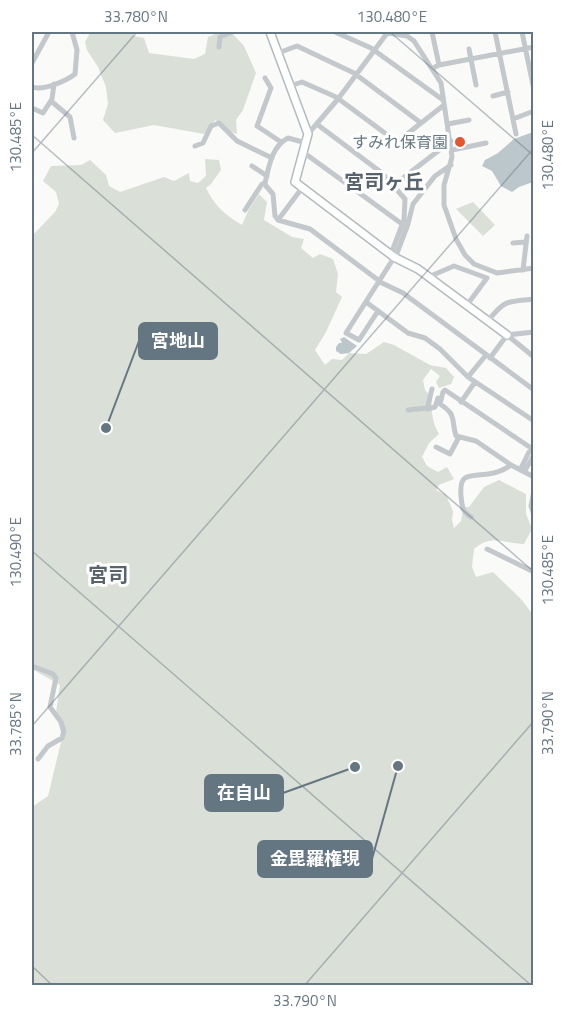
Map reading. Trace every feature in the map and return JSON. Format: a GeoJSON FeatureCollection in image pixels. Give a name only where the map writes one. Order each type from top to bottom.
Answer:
{"type":"FeatureCollection","features":[{"type":"Feature","properties":{"kind":"street"},"geometry":{"type":"LineString","coordinates":[[32,63],[49,32]]}},
{"type":"Feature","properties":{"kind":"street"},"geometry":{"type":"LineString","coordinates":[[32,87],[54,84],[75,74],[77,50],[72,32]]}},
{"type":"Feature","properties":{"kind":"street"},"geometry":{"type":"LineString","coordinates":[[219,47],[220,37],[232,32]]}},
{"type":"Feature","properties":{"kind":"street"},"geometry":{"type":"LineString","coordinates":[[270,32],[308,134],[294,179],[302,188],[392,255],[431,278],[534,357]]}},
{"type":"Feature","properties":{"kind":"street"},"geometry":{"type":"LineString","coordinates":[[335,32],[374,50],[443,102]]}},
{"type":"Feature","properties":{"kind":"street"},"geometry":{"type":"LineString","coordinates":[[308,134],[338,99],[385,32],[407,36],[436,67]]}},
{"type":"Feature","properties":{"kind":"street"},"geometry":{"type":"LineString","coordinates":[[432,32],[436,67],[441,83],[452,150],[451,165],[444,185],[444,205],[450,226],[465,255],[474,264],[491,271],[534,268]]}},
{"type":"Feature","properties":{"kind":"street"},"geometry":{"type":"LineString","coordinates":[[495,32],[516,134]]}},
{"type":"Feature","properties":{"kind":"street"},"geometry":{"type":"LineString","coordinates":[[522,32],[534,90]]}},
{"type":"Feature","properties":{"kind":"street"},"geometry":{"type":"LineString","coordinates":[[278,53],[297,46],[356,75],[422,123]]}},
{"type":"Feature","properties":{"kind":"street"},"geometry":{"type":"LineString","coordinates":[[436,67],[534,47]]}},
{"type":"Feature","properties":{"kind":"street"},"geometry":{"type":"LineString","coordinates":[[469,49],[476,85]]}},
{"type":"Feature","properties":{"kind":"street"},"geometry":{"type":"LineString","coordinates":[[265,78],[271,88],[257,126],[281,142]]}},
{"type":"Feature","properties":{"kind":"street"},"geometry":{"type":"LineString","coordinates":[[290,86],[302,82],[338,99],[397,142],[422,123],[443,102]]}},
{"type":"Feature","properties":{"kind":"street"},"geometry":{"type":"LineString","coordinates":[[32,108],[43,113],[51,101],[54,84]]}},
{"type":"Feature","properties":{"kind":"street"},"geometry":{"type":"LineString","coordinates":[[493,96],[508,92]]}},
{"type":"Feature","properties":{"kind":"street"},"geometry":{"type":"LineString","coordinates":[[51,101],[70,117],[74,138]]}},
{"type":"Feature","properties":{"kind":"street"},"geometry":{"type":"LineString","coordinates":[[513,119],[534,111]]}},
{"type":"Feature","properties":{"kind":"street"},"geometry":{"type":"LineString","coordinates":[[448,124],[469,120]]}},
{"type":"Feature","properties":{"kind":"street"},"geometry":{"type":"LineString","coordinates":[[195,146],[202,143],[213,123],[219,123],[237,141],[272,158]]}},
{"type":"Feature","properties":{"kind":"street"},"geometry":{"type":"LineString","coordinates":[[318,125],[382,172],[406,203],[392,255]]}},
{"type":"Feature","properties":{"kind":"street"},"geometry":{"type":"LineString","coordinates":[[246,210],[257,191],[265,183],[278,145],[288,138],[306,144]]}},
{"type":"Feature","properties":{"kind":"street"},"geometry":{"type":"LineString","coordinates":[[394,185],[450,141]]}},
{"type":"Feature","properties":{"kind":"street"},"geometry":{"type":"LineString","coordinates":[[452,150],[486,143]]}},
{"type":"Feature","properties":{"kind":"street"},"geometry":{"type":"LineString","coordinates":[[303,152],[402,224]]}},
{"type":"Feature","properties":{"kind":"street"},"geometry":{"type":"LineString","coordinates":[[378,311],[359,340],[346,333],[379,281],[408,224],[412,204],[435,176],[451,165]]}},
{"type":"Feature","properties":{"kind":"street"},"geometry":{"type":"LineString","coordinates":[[252,166],[267,176]]}},
{"type":"Feature","properties":{"kind":"street"},"geometry":{"type":"LineString","coordinates":[[265,183],[273,194],[275,216],[278,220],[310,229],[379,281],[403,293],[534,390]]}},
{"type":"Feature","properties":{"kind":"street"},"geometry":{"type":"LineString","coordinates":[[278,220],[302,188]]}},
{"type":"Feature","properties":{"kind":"street"},"geometry":{"type":"LineString","coordinates":[[513,243],[526,239],[523,270]]}},
{"type":"Feature","properties":{"kind":"street"},"geometry":{"type":"LineString","coordinates":[[431,278],[454,266],[487,278],[467,305]]}},
{"type":"Feature","properties":{"kind":"street"},"geometry":{"type":"LineString","coordinates":[[488,321],[506,302],[534,299]]}},
{"type":"Feature","properties":{"kind":"street"},"geometry":{"type":"LineString","coordinates":[[366,302],[408,333],[425,338],[440,349],[468,377],[534,421]]}},
{"type":"Feature","properties":{"kind":"street"},"geometry":{"type":"LineString","coordinates":[[468,377],[507,335],[534,332]]}},
{"type":"Feature","properties":{"kind":"street"},"geometry":{"type":"LineString","coordinates":[[461,402],[475,382]]}},
{"type":"Feature","properties":{"kind":"street"},"geometry":{"type":"LineString","coordinates":[[427,408],[432,388]]}},
{"type":"Feature","properties":{"kind":"street"},"geometry":{"type":"LineString","coordinates":[[408,410],[427,408],[428,410],[435,407],[441,390],[443,392],[445,390],[534,451]]}},
{"type":"Feature","properties":{"kind":"street"},"geometry":{"type":"LineString","coordinates":[[443,392],[440,404],[454,416],[455,433],[459,437],[476,441],[511,465],[534,477]]}},
{"type":"Feature","properties":{"kind":"street"},"geometry":{"type":"LineString","coordinates":[[436,447],[450,454],[459,437]]}},
{"type":"Feature","properties":{"kind":"street"},"geometry":{"type":"LineString","coordinates":[[522,471],[529,452],[534,451]]}},
{"type":"Feature","properties":{"kind":"street"},"geometry":{"type":"LineString","coordinates":[[471,517],[463,509],[460,486],[464,479],[471,475],[495,473],[511,465]]}},
{"type":"Feature","properties":{"kind":"street"},"geometry":{"type":"LineString","coordinates":[[534,491],[531,506],[534,515]]}},
{"type":"Feature","properties":{"kind":"street"},"geometry":{"type":"LineString","coordinates":[[487,549],[534,572]]}},
{"type":"Feature","properties":{"kind":"street"},"geometry":{"type":"LineString","coordinates":[[32,666],[53,674],[56,678],[50,707],[61,722],[64,731],[62,738],[48,746],[38,759]]}},
{"type":"Feature","properties":{"kind":"shaded area"},"geometry":{"type":"Polygon","coordinates":[[[132,32],[134,36],[144,38],[149,53],[194,59],[205,54],[208,37],[220,32],[231,32],[244,46],[256,73],[243,110],[236,120],[237,134],[215,120],[204,134],[154,125],[115,133],[103,120],[108,104],[106,87],[85,42],[90,33],[132,32]]]}},
{"type":"Feature","properties":{"kind":"shaded area"},"geometry":{"type":"Polygon","coordinates":[[[533,132],[533,182],[512,192],[501,186],[492,171],[482,166],[485,160],[498,153],[514,139],[533,132]]]}},
{"type":"Feature","properties":{"kind":"shaded area"},"geometry":{"type":"Polygon","coordinates":[[[205,159],[219,160],[221,170],[206,188],[217,205],[230,217],[242,225],[259,194],[267,202],[264,220],[292,237],[304,239],[301,248],[313,258],[320,254],[333,259],[338,274],[336,292],[342,297],[315,350],[325,365],[332,359],[342,360],[349,353],[366,354],[384,342],[430,365],[446,368],[454,377],[451,384],[439,388],[436,382],[440,376],[431,369],[423,380],[425,390],[432,398],[432,416],[439,434],[429,443],[422,457],[427,466],[438,472],[447,467],[454,479],[439,485],[436,490],[446,495],[453,511],[454,528],[461,521],[464,507],[469,507],[484,487],[499,480],[526,494],[526,514],[532,529],[524,544],[497,540],[480,544],[474,549],[472,567],[476,577],[493,572],[521,599],[533,615],[533,985],[32,985],[32,807],[48,796],[62,738],[56,712],[60,685],[32,669],[32,236],[55,212],[59,204],[56,192],[43,181],[51,166],[81,165],[90,160],[106,175],[109,186],[120,192],[164,177],[174,181],[189,173],[190,181],[198,183],[206,176],[205,159]]]}},
{"type":"Feature","properties":{"kind":"shaded area"},"geometry":{"type":"Polygon","coordinates":[[[473,202],[495,225],[483,236],[456,209],[473,202]]]}},
{"type":"Feature","properties":{"kind":"shaded area"},"geometry":{"type":"Polygon","coordinates":[[[344,337],[357,346],[349,353],[341,354],[336,351],[336,347],[342,343],[340,339],[344,337]]]}},
{"type":"Feature","properties":{"kind":"place","name":"すみれ保育園"},"geometry":{"type":"Point","coordinates":[460,142]}},
{"type":"Feature","properties":{"kind":"place","name":"宮地山"},"geometry":{"type":"Point","coordinates":[106,428]}},
{"type":"Feature","properties":{"kind":"place","name":"金毘羅権現"},"geometry":{"type":"Point","coordinates":[398,766]}},
{"type":"Feature","properties":{"kind":"place","name":"在自山"},"geometry":{"type":"Point","coordinates":[355,767]}},
{"type":"Feature","properties":{"kind":"district","name":"宮司ヶ丘"},"geometry":{"type":"Point","coordinates":[384,182]}},
{"type":"Feature","properties":{"kind":"district","name":"宮司"},"geometry":{"type":"Point","coordinates":[108,575]}}]}
